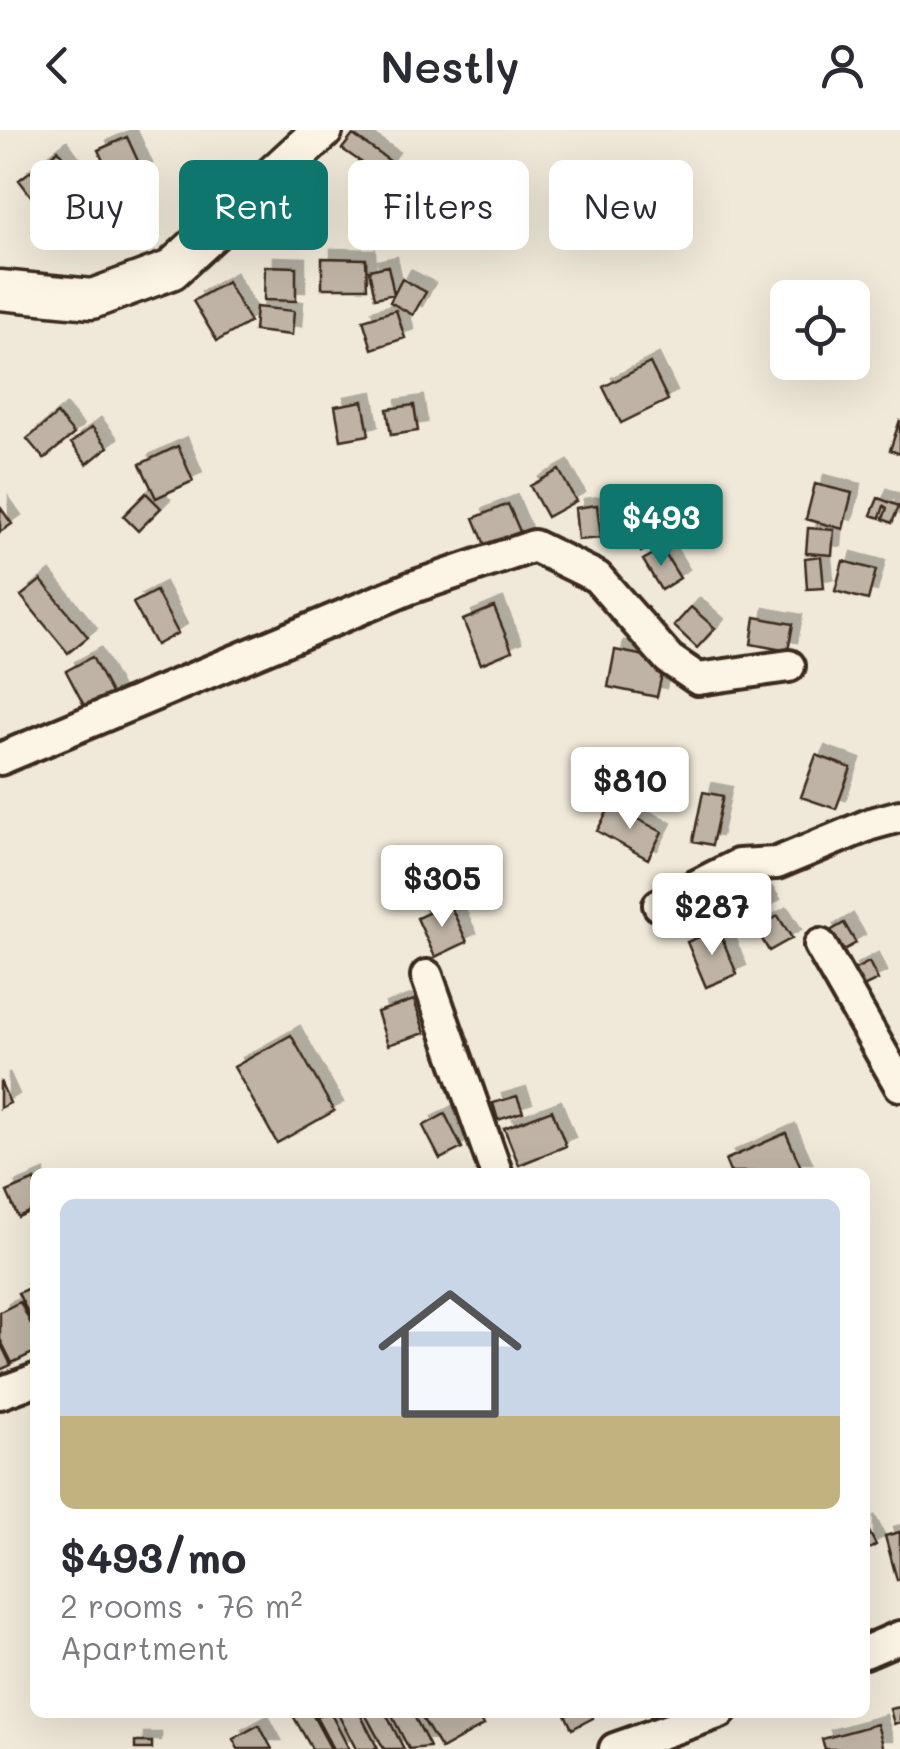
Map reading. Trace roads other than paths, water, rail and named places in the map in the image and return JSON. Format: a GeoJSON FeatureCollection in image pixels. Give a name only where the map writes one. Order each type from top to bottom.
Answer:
{"type":"FeatureCollection","features":[{"type":"Feature","properties":{"kind":"street"},"geometry":{"type":"LineString","coordinates":[[0,290],[92,299],[171,270],[323,130]]}},
{"type":"Feature","properties":{"kind":"street"},"geometry":{"type":"LineString","coordinates":[[0,759],[410,588],[534,546],[597,577],[669,659],[698,678],[789,666]]}},
{"type":"Feature","properties":{"kind":"street"},"geometry":{"type":"LineString","coordinates":[[658,905],[738,865],[777,863],[900,816]]}},
{"type":"Feature","properties":{"kind":"street"},"geometry":{"type":"LineString","coordinates":[[820,945],[900,1084]]}},
{"type":"Feature","properties":{"kind":"street"},"geometry":{"type":"LineString","coordinates":[[427,976],[495,1168]]}},
{"type":"Feature","properties":{"kind":"street"},"geometry":{"type":"LineString","coordinates":[[0,1392],[30,1382]]}},
{"type":"Feature","properties":{"kind":"street"},"geometry":{"type":"LineString","coordinates":[[870,1650],[900,1637]]}},
{"type":"Feature","properties":{"kind":"street"},"geometry":{"type":"LineString","coordinates":[[615,1749],[703,1718]]}}]}
